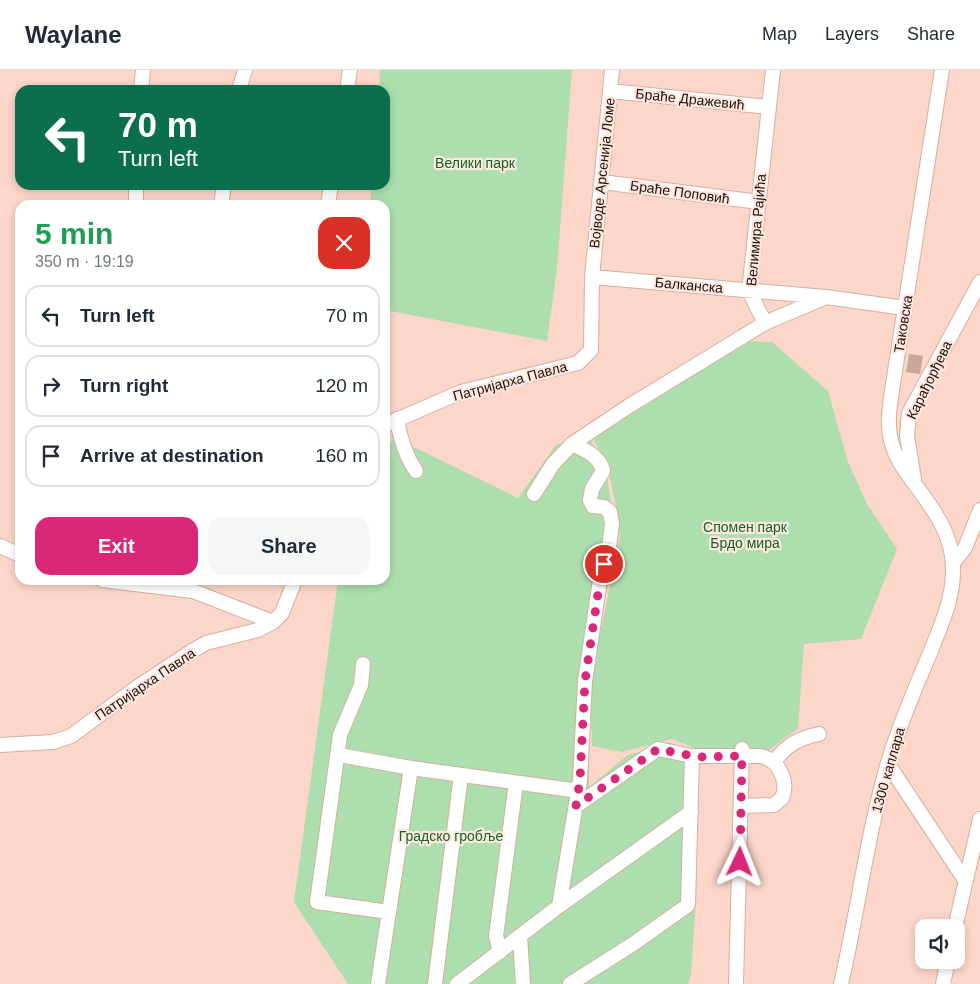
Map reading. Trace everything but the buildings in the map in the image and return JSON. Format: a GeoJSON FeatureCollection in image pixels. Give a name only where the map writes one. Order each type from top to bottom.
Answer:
{"type":"FeatureCollection","features":[{"type":"Feature","properties":{"kind":"street"},"geometry":{"type":"LineString","coordinates":[[141,85],[142,70]]}},
{"type":"Feature","properties":{"kind":"street"},"geometry":{"type":"LineString","coordinates":[[240,85],[245,70]]}},
{"type":"Feature","properties":{"kind":"street"},"geometry":{"type":"LineString","coordinates":[[348,85],[350,70]]}},
{"type":"Feature","properties":{"kind":"street","name":"Војводе Арсенија Ломе"},"geometry":{"type":"LineString","coordinates":[[592,277],[612,70]]}},
{"type":"Feature","properties":{"kind":"street","name":"Велимира Рајића"},"geometry":{"type":"LineString","coordinates":[[765,323],[749,291],[772,70]]}},
{"type":"Feature","properties":{"kind":"street","name":"Таковска"},"geometry":{"type":"LineString","coordinates":[[942,70],[890,409],[889,431],[896,456],[936,512],[947,532],[954,563]]}},
{"type":"Feature","properties":{"kind":"street","name":"Браће Дражевић"},"geometry":{"type":"LineString","coordinates":[[610,91],[769,107]]}},
{"type":"Feature","properties":{"kind":"street","name":"Браће Поповић"},"geometry":{"type":"LineString","coordinates":[[602,182],[759,202]]}},
{"type":"Feature","properties":{"kind":"street","name":"Балканска"},"geometry":{"type":"LineString","coordinates":[[592,277],[826,297],[905,308]]}},
{"type":"Feature","properties":{"kind":"street","name":"Патријарха Павла"},"geometry":{"type":"LineString","coordinates":[[391,422],[461,392],[578,363],[591,350],[592,277]]}},
{"type":"Feature","properties":{"kind":"street","name":"Карађорђева"},"geometry":{"type":"LineString","coordinates":[[916,484],[908,445],[908,419],[919,394],[980,282]]}},
{"type":"Feature","properties":{"kind":"street"},"geometry":{"type":"LineString","coordinates":[[534,494],[553,464],[577,440],[765,323],[826,297]]}},
{"type":"Feature","properties":{"kind":"street"},"geometry":{"type":"LineString","coordinates":[[391,422],[400,436],[407,458],[416,472]]}},
{"type":"Feature","properties":{"kind":"street"},"geometry":{"type":"LineString","coordinates":[[559,906],[578,791],[585,681],[600,580],[612,524],[610,512],[604,508],[593,506],[590,500],[592,489],[603,471],[600,462],[577,440]]}},
{"type":"Feature","properties":{"kind":"street"},"geometry":{"type":"LineString","coordinates":[[954,563],[965,548],[980,510]]}},
{"type":"Feature","properties":{"kind":"street"},"geometry":{"type":"LineString","coordinates":[[0,546],[15,553]]}},
{"type":"Feature","properties":{"kind":"street","name":"1300 каплара"},"geometry":{"type":"LineString","coordinates":[[841,984],[873,826],[888,764],[946,612],[952,585],[954,563]]}},
{"type":"Feature","properties":{"kind":"street"},"geometry":{"type":"LineString","coordinates":[[179,585],[194,586],[273,622],[282,613],[293,585]]}},
{"type":"Feature","properties":{"kind":"street","name":"Патријарха Павла"},"geometry":{"type":"LineString","coordinates":[[0,745],[53,742],[71,736],[192,650],[206,643],[258,630],[273,622]]}},
{"type":"Feature","properties":{"kind":"street"},"geometry":{"type":"LineString","coordinates":[[363,664],[361,685],[340,735],[317,902],[389,912]]}},
{"type":"Feature","properties":{"kind":"street"},"geometry":{"type":"LineString","coordinates":[[774,762],[792,742],[819,734]]}},
{"type":"Feature","properties":{"kind":"street"},"geometry":{"type":"LineString","coordinates":[[576,806],[658,749],[692,756],[742,752],[770,758],[784,782],[782,798],[774,804],[742,806]]}},
{"type":"Feature","properties":{"kind":"street"},"geometry":{"type":"LineString","coordinates":[[736,984],[742,752]]}},
{"type":"Feature","properties":{"kind":"street"},"geometry":{"type":"LineString","coordinates":[[338,755],[411,768],[578,791]]}},
{"type":"Feature","properties":{"kind":"street"},"geometry":{"type":"LineString","coordinates":[[570,984],[633,944],[688,905],[692,756]]}},
{"type":"Feature","properties":{"kind":"street"},"geometry":{"type":"LineString","coordinates":[[888,764],[965,880]]}},
{"type":"Feature","properties":{"kind":"street"},"geometry":{"type":"LineString","coordinates":[[378,984],[411,768]]}},
{"type":"Feature","properties":{"kind":"street"},"geometry":{"type":"LineString","coordinates":[[435,984],[461,775]]}},
{"type":"Feature","properties":{"kind":"street"},"geometry":{"type":"LineString","coordinates":[[500,952],[496,936],[516,783]]}},
{"type":"Feature","properties":{"kind":"street"},"geometry":{"type":"LineString","coordinates":[[457,984],[559,906],[691,812]]}},
{"type":"Feature","properties":{"kind":"street"},"geometry":{"type":"LineString","coordinates":[[957,919],[980,819]]}},
{"type":"Feature","properties":{"kind":"street"},"geometry":{"type":"LineString","coordinates":[[520,936],[523,984]]}},
{"type":"Feature","properties":{"kind":"street"},"geometry":{"type":"LineString","coordinates":[[943,984],[946,969]]}},
{"type":"Feature","properties":{"kind":"green space","name":"Велики парк"},"geometry":{"type":"Polygon","coordinates":[[[380,70],[572,70],[557,268],[547,341],[390,311],[390,200],[370,200],[372,190],[390,190],[390,85],[379,85],[380,70]]]}},
{"type":"Feature","properties":{"kind":"green space","name":"Спомен парк Брдо мира"},"geometry":{"type":"Polygon","coordinates":[[[745,341],[772,342],[828,391],[848,462],[867,504],[897,549],[861,639],[804,644],[798,728],[769,750],[695,748],[672,739],[622,752],[592,746],[590,684],[620,537],[607,463],[593,439],[745,341]]]}},
{"type":"Feature","properties":{"kind":"green space","name":"Градско гробље"},"geometry":{"type":"Polygon","coordinates":[[[583,436],[591,441],[605,466],[617,537],[588,683],[589,787],[628,755],[670,743],[698,757],[695,915],[691,975],[688,984],[348,984],[294,902],[337,585],[390,585],[390,443],[395,438],[518,498],[556,445],[583,436]]]}},
{"type":"Feature","properties":{"kind":"route"},"geometry":{"type":"LineString","coordinates":[[604,564],[585,681],[580,780],[576,806],[658,749],[698,757],[742,756],[740,862]]}}]}
